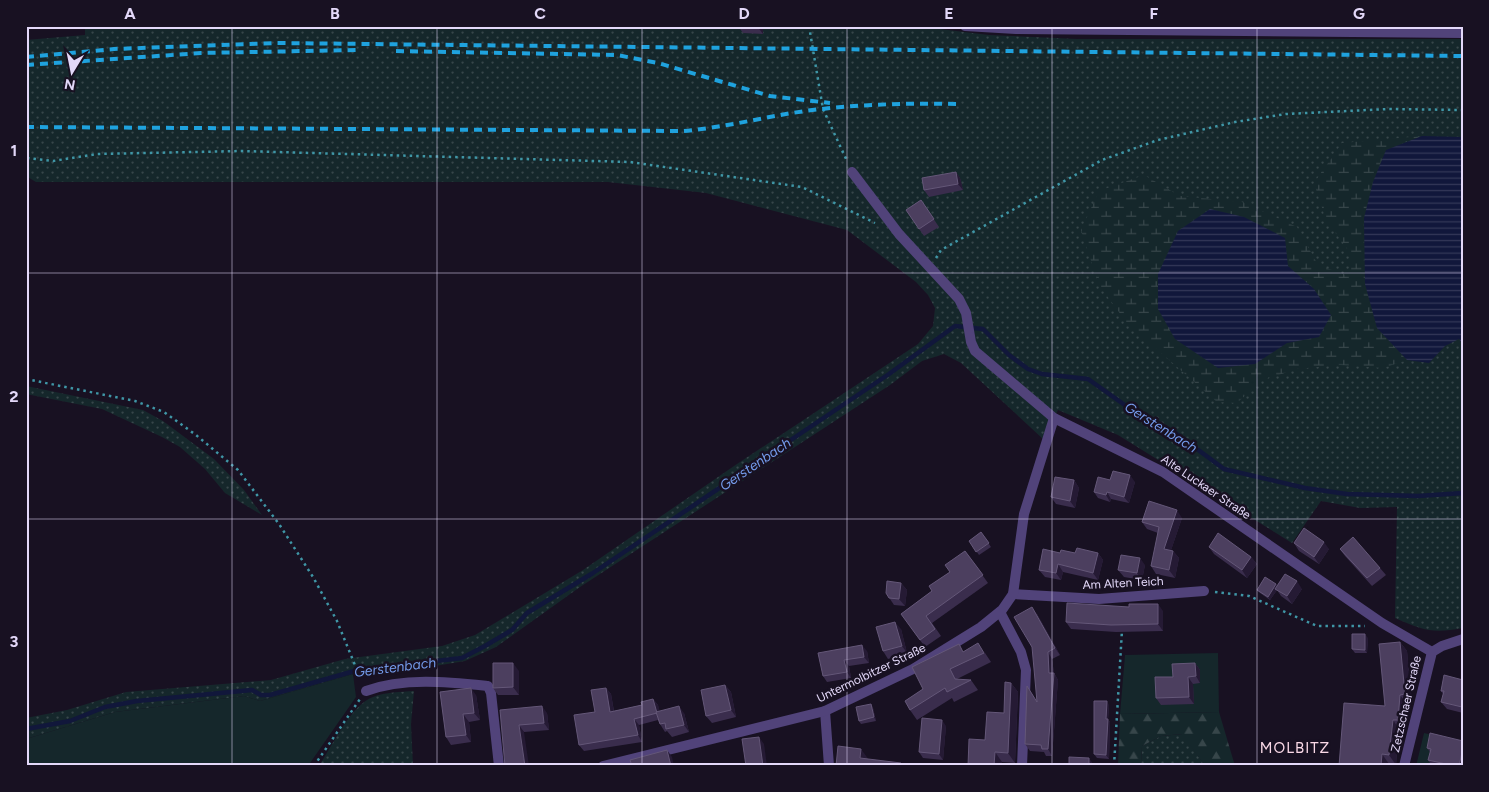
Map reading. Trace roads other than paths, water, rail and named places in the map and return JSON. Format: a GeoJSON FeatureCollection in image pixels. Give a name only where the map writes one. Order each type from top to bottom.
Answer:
{"type":"FeatureCollection","features":[{"type":"Feature","properties":{"kind":"street"},"geometry":{"type":"LineString","coordinates":[[965,26],[1016,29],[1463,33]]}},
{"type":"Feature","properties":{"kind":"street","name":"Alte Luckaer Straße"},"geometry":{"type":"LineString","coordinates":[[852,172],[899,234],[959,299],[966,313],[971,342],[975,351],[1054,418],[1162,472],[1382,623],[1432,652]]}},
{"type":"Feature","properties":{"kind":"street","name":"Untermolbitzer Straße"},"geometry":{"type":"LineString","coordinates":[[603,766],[825,711],[913,669],[981,627],[1000,612],[1013,594],[1024,514],[1054,418]]}},
{"type":"Feature","properties":{"kind":"street","name":"Am Alten Teich"},"geometry":{"type":"LineString","coordinates":[[1013,594],[1099,599],[1204,591]]}},
{"type":"Feature","properties":{"kind":"street"},"geometry":{"type":"LineString","coordinates":[[1000,612],[1021,652],[1026,670],[1022,766]]}},
{"type":"Feature","properties":{"kind":"street","name":"Zetzschaer Straße"},"geometry":{"type":"LineString","coordinates":[[1404,766],[1432,652],[1442,646],[1463,639]]}},
{"type":"Feature","properties":{"kind":"street"},"geometry":{"type":"LineString","coordinates":[[366,691],[387,684],[443,682],[488,686],[491,693],[499,766]]}},
{"type":"Feature","properties":{"kind":"street"},"geometry":{"type":"LineString","coordinates":[[825,711],[830,766]]}},
{"type":"Feature","properties":{"kind":"water"},"geometry":{"type":"Polygon","coordinates":[[[1422,136],[1463,137],[1463,345],[1459,339],[1445,346],[1429,363],[1407,360],[1377,328],[1365,284],[1364,218],[1373,182],[1386,150],[1422,136]]]}},
{"type":"Feature","properties":{"kind":"water"},"geometry":{"type":"Polygon","coordinates":[[[1210,209],[1244,217],[1285,238],[1288,266],[1314,289],[1331,315],[1319,337],[1287,343],[1255,364],[1218,368],[1175,339],[1158,309],[1158,274],[1178,231],[1210,209]]]}},
{"type":"Feature","properties":{"kind":"waterway","name":"Gerstenbach"},"geometry":{"type":"LineString","coordinates":[[26,729],[70,721],[105,707],[137,701],[252,690],[261,695],[270,695],[358,670],[462,658],[512,630],[527,613],[593,573],[889,374],[955,326],[983,329],[1009,355],[1028,369],[1042,374],[1088,379],[1146,420],[1174,432],[1224,469],[1305,488],[1347,494],[1418,496],[1463,493]]}},
{"type":"Feature","properties":{"kind":"railway"},"geometry":{"type":"LineString","coordinates":[[26,57],[114,49],[277,43],[1463,56]]}},
{"type":"Feature","properties":{"kind":"railway"},"geometry":{"type":"LineString","coordinates":[[26,65],[201,53],[358,50]]}},
{"type":"Feature","properties":{"kind":"railway"},"geometry":{"type":"LineString","coordinates":[[396,51],[617,55],[658,63],[770,96],[830,103]]}},
{"type":"Feature","properties":{"kind":"railway"},"geometry":{"type":"LineString","coordinates":[[26,127],[683,131],[834,108],[898,104],[961,104]]}},
{"type":"Feature","properties":{"kind":"district","name":"MOLBITZ"},"geometry":{"type":"Point","coordinates":[1295,748]}}]}
